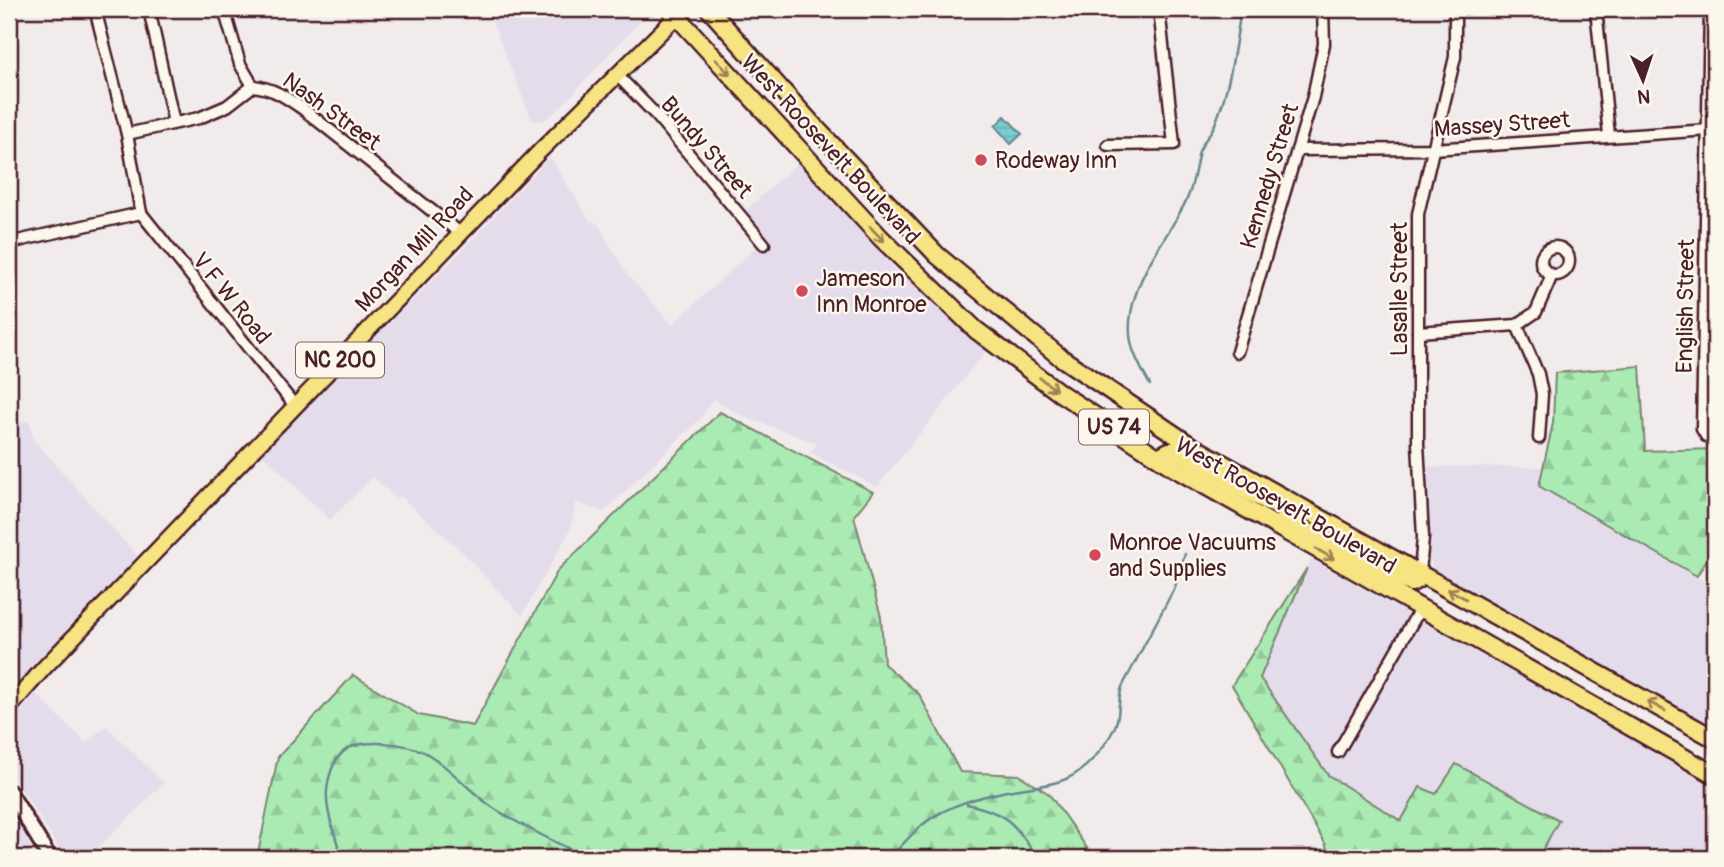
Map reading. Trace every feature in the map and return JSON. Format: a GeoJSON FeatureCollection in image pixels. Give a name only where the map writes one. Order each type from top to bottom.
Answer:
{"type":"FeatureCollection","features":[{"type":"Feature","properties":{"kind":"highway","name":"West Roosevelt Boulevard"},"geometry":{"type":"LineString","coordinates":[[709,9],[815,127],[937,255],[1060,357],[1190,444],[1715,739]]}},
{"type":"Feature","properties":{"kind":"highway","name":"West Roosevelt Boulevard"},"geometry":{"type":"LineString","coordinates":[[677,11],[881,238],[976,330],[1060,393],[1158,457],[1234,502],[1715,775]]}},
{"type":"Feature","properties":{"kind":"highway"},"geometry":{"type":"LineString","coordinates":[[1158,457],[1169,451],[1176,451],[1280,508],[1345,531]]}},
{"type":"Feature","properties":{"kind":"highway"},"geometry":{"type":"LineString","coordinates":[[1234,502],[1275,516],[1319,536],[1405,581],[1411,583],[1417,580],[1420,573]]}},
{"type":"Feature","properties":{"kind":"main road","name":"Morgan Mill Road"},"geometry":{"type":"LineString","coordinates":[[9,708],[460,233],[618,76],[677,11]]}},
{"type":"Feature","properties":{"kind":"street"},"geometry":{"type":"LineString","coordinates":[[9,243],[141,213],[127,134],[96,9]]}},
{"type":"Feature","properties":{"kind":"street"},"geometry":{"type":"LineString","coordinates":[[149,9],[174,123]]}},
{"type":"Feature","properties":{"kind":"street"},"geometry":{"type":"LineString","coordinates":[[224,9],[240,64],[253,86]]}},
{"type":"Feature","properties":{"kind":"street"},"geometry":{"type":"LineString","coordinates":[[1108,145],[1174,144],[1159,9]]}},
{"type":"Feature","properties":{"kind":"street","name":"Kennedy Street"},"geometry":{"type":"LineString","coordinates":[[1237,352],[1313,97],[1324,44],[1323,9]]}},
{"type":"Feature","properties":{"kind":"street","name":"Lasalle Street"},"geometry":{"type":"LineString","coordinates":[[1420,573],[1423,537],[1418,443],[1418,214],[1455,57],[1455,9]]}},
{"type":"Feature","properties":{"kind":"street"},"geometry":{"type":"LineString","coordinates":[[1596,9],[1609,135]]}},
{"type":"Feature","properties":{"kind":"street","name":"English Street"},"geometry":{"type":"LineString","coordinates":[[1710,9],[1702,429],[1710,437]]}},
{"type":"Feature","properties":{"kind":"street","name":"Bundy Street"},"geometry":{"type":"LineString","coordinates":[[618,76],[657,116],[764,244]]}},
{"type":"Feature","properties":{"kind":"street","name":"Nash Street"},"geometry":{"type":"LineString","coordinates":[[127,134],[199,118],[227,106],[253,86],[281,93],[460,233]]}},
{"type":"Feature","properties":{"kind":"street","name":"Massey Street"},"geometry":{"type":"LineString","coordinates":[[1297,150],[1433,149],[1709,130]]}},
{"type":"Feature","properties":{"kind":"street","name":"V F W Road"},"geometry":{"type":"LineString","coordinates":[[141,213],[295,406]]}},
{"type":"Feature","properties":{"kind":"street"},"geometry":{"type":"LineString","coordinates":[[1418,332],[1517,325],[1536,312],[1552,275]]}},
{"type":"Feature","properties":{"kind":"street"},"geometry":{"type":"LineString","coordinates":[[1517,325],[1538,374],[1542,394],[1539,438]]}},
{"type":"Feature","properties":{"kind":"street"},"geometry":{"type":"LineString","coordinates":[[1338,752],[1420,609]]}},
{"type":"Feature","properties":{"kind":"street"},"geometry":{"type":"LineString","coordinates":[[9,791],[50,858]]}},
{"type":"Feature","properties":{"kind":"shaded area"},"geometry":{"type":"Polygon","coordinates":[[[484,9],[651,9],[558,110],[543,121],[532,120],[491,19],[484,9]]]}},
{"type":"Feature","properties":{"kind":"shaded area"},"geometry":{"type":"Polygon","coordinates":[[[550,157],[590,221],[598,224],[627,274],[672,325],[757,246],[736,219],[798,163],[898,272],[935,302],[986,351],[877,487],[811,453],[817,443],[744,417],[713,399],[702,417],[604,512],[576,503],[570,530],[522,616],[461,551],[400,496],[396,499],[373,477],[330,520],[259,451],[446,267],[550,157]]]}},
{"type":"Feature","properties":{"kind":"shaded area"},"geometry":{"type":"Polygon","coordinates":[[[9,389],[19,422],[30,421],[33,439],[140,559],[9,691],[9,389]]]}},
{"type":"Feature","properties":{"kind":"shaded area"},"geometry":{"type":"Polygon","coordinates":[[[1426,467],[1543,467],[1539,487],[1715,587],[1715,729],[1433,568],[1430,559],[1426,467]]]}},
{"type":"Feature","properties":{"kind":"shaded area"},"geometry":{"type":"Polygon","coordinates":[[[1311,559],[1715,786],[1715,858],[1538,858],[1559,820],[1436,795],[1420,787],[1401,821],[1328,775],[1260,678],[1311,559]]]}},
{"type":"Feature","properties":{"kind":"shaded area"},"geometry":{"type":"Polygon","coordinates":[[[34,692],[86,743],[106,726],[164,783],[88,858],[65,858],[9,772],[9,721],[34,692]]]}},
{"type":"Feature","properties":{"kind":"shaded area"},"geometry":{"type":"Polygon","coordinates":[[[9,809],[27,838],[40,858],[9,858],[9,809]]]}},
{"type":"Feature","properties":{"kind":"green space"},"geometry":{"type":"Polygon","coordinates":[[[1640,366],[1645,451],[1715,449],[1715,564],[1707,559],[1697,576],[1539,486],[1553,423],[1555,373],[1640,366]]]}},
{"type":"Feature","properties":{"kind":"green space"},"geometry":{"type":"Polygon","coordinates":[[[720,412],[873,492],[854,516],[881,617],[884,664],[919,694],[960,772],[1019,775],[1049,794],[1094,858],[257,858],[278,757],[353,675],[419,715],[473,726],[558,570],[720,412]]]}},
{"type":"Feature","properties":{"kind":"green space"},"geometry":{"type":"Polygon","coordinates":[[[1307,568],[1260,678],[1328,775],[1401,821],[1420,787],[1436,794],[1456,764],[1559,820],[1538,858],[1328,858],[1326,845],[1232,685],[1307,568]]]}},
{"type":"Feature","properties":{"kind":"water"},"geometry":{"type":"Polygon","coordinates":[[[1005,116],[1022,134],[1011,144],[995,126],[1005,116]]]}},
{"type":"Feature","properties":{"kind":"waterway"},"geometry":{"type":"LineString","coordinates":[[1150,385],[1132,347],[1130,316],[1143,276],[1187,199],[1199,152],[1220,110],[1241,9]]}},
{"type":"Feature","properties":{"kind":"waterway"},"geometry":{"type":"LineString","coordinates":[[890,858],[934,816],[991,795],[1058,782],[1074,775],[1094,758],[1114,729],[1122,687],[1175,587],[1185,554]]}},
{"type":"Feature","properties":{"kind":"waterway"},"geometry":{"type":"LineString","coordinates":[[341,858],[329,816],[327,790],[330,775],[336,760],[343,752],[350,747],[372,743],[396,744],[426,753],[492,807],[587,858]]}},
{"type":"Feature","properties":{"kind":"waterway"},"geometry":{"type":"LineString","coordinates":[[967,804],[992,811],[1009,822],[1023,836],[1037,858]]}},
{"type":"Feature","properties":{"kind":"place","name":"Rodeway Inn"},"geometry":{"type":"Point","coordinates":[981,160]}},
{"type":"Feature","properties":{"kind":"place","name":"Jameson Inn Monroe"},"geometry":{"type":"Point","coordinates":[802,291]}},
{"type":"Feature","properties":{"kind":"place","name":"Monroe Vacuums and Supplies"},"geometry":{"type":"Point","coordinates":[1095,555]}}]}
